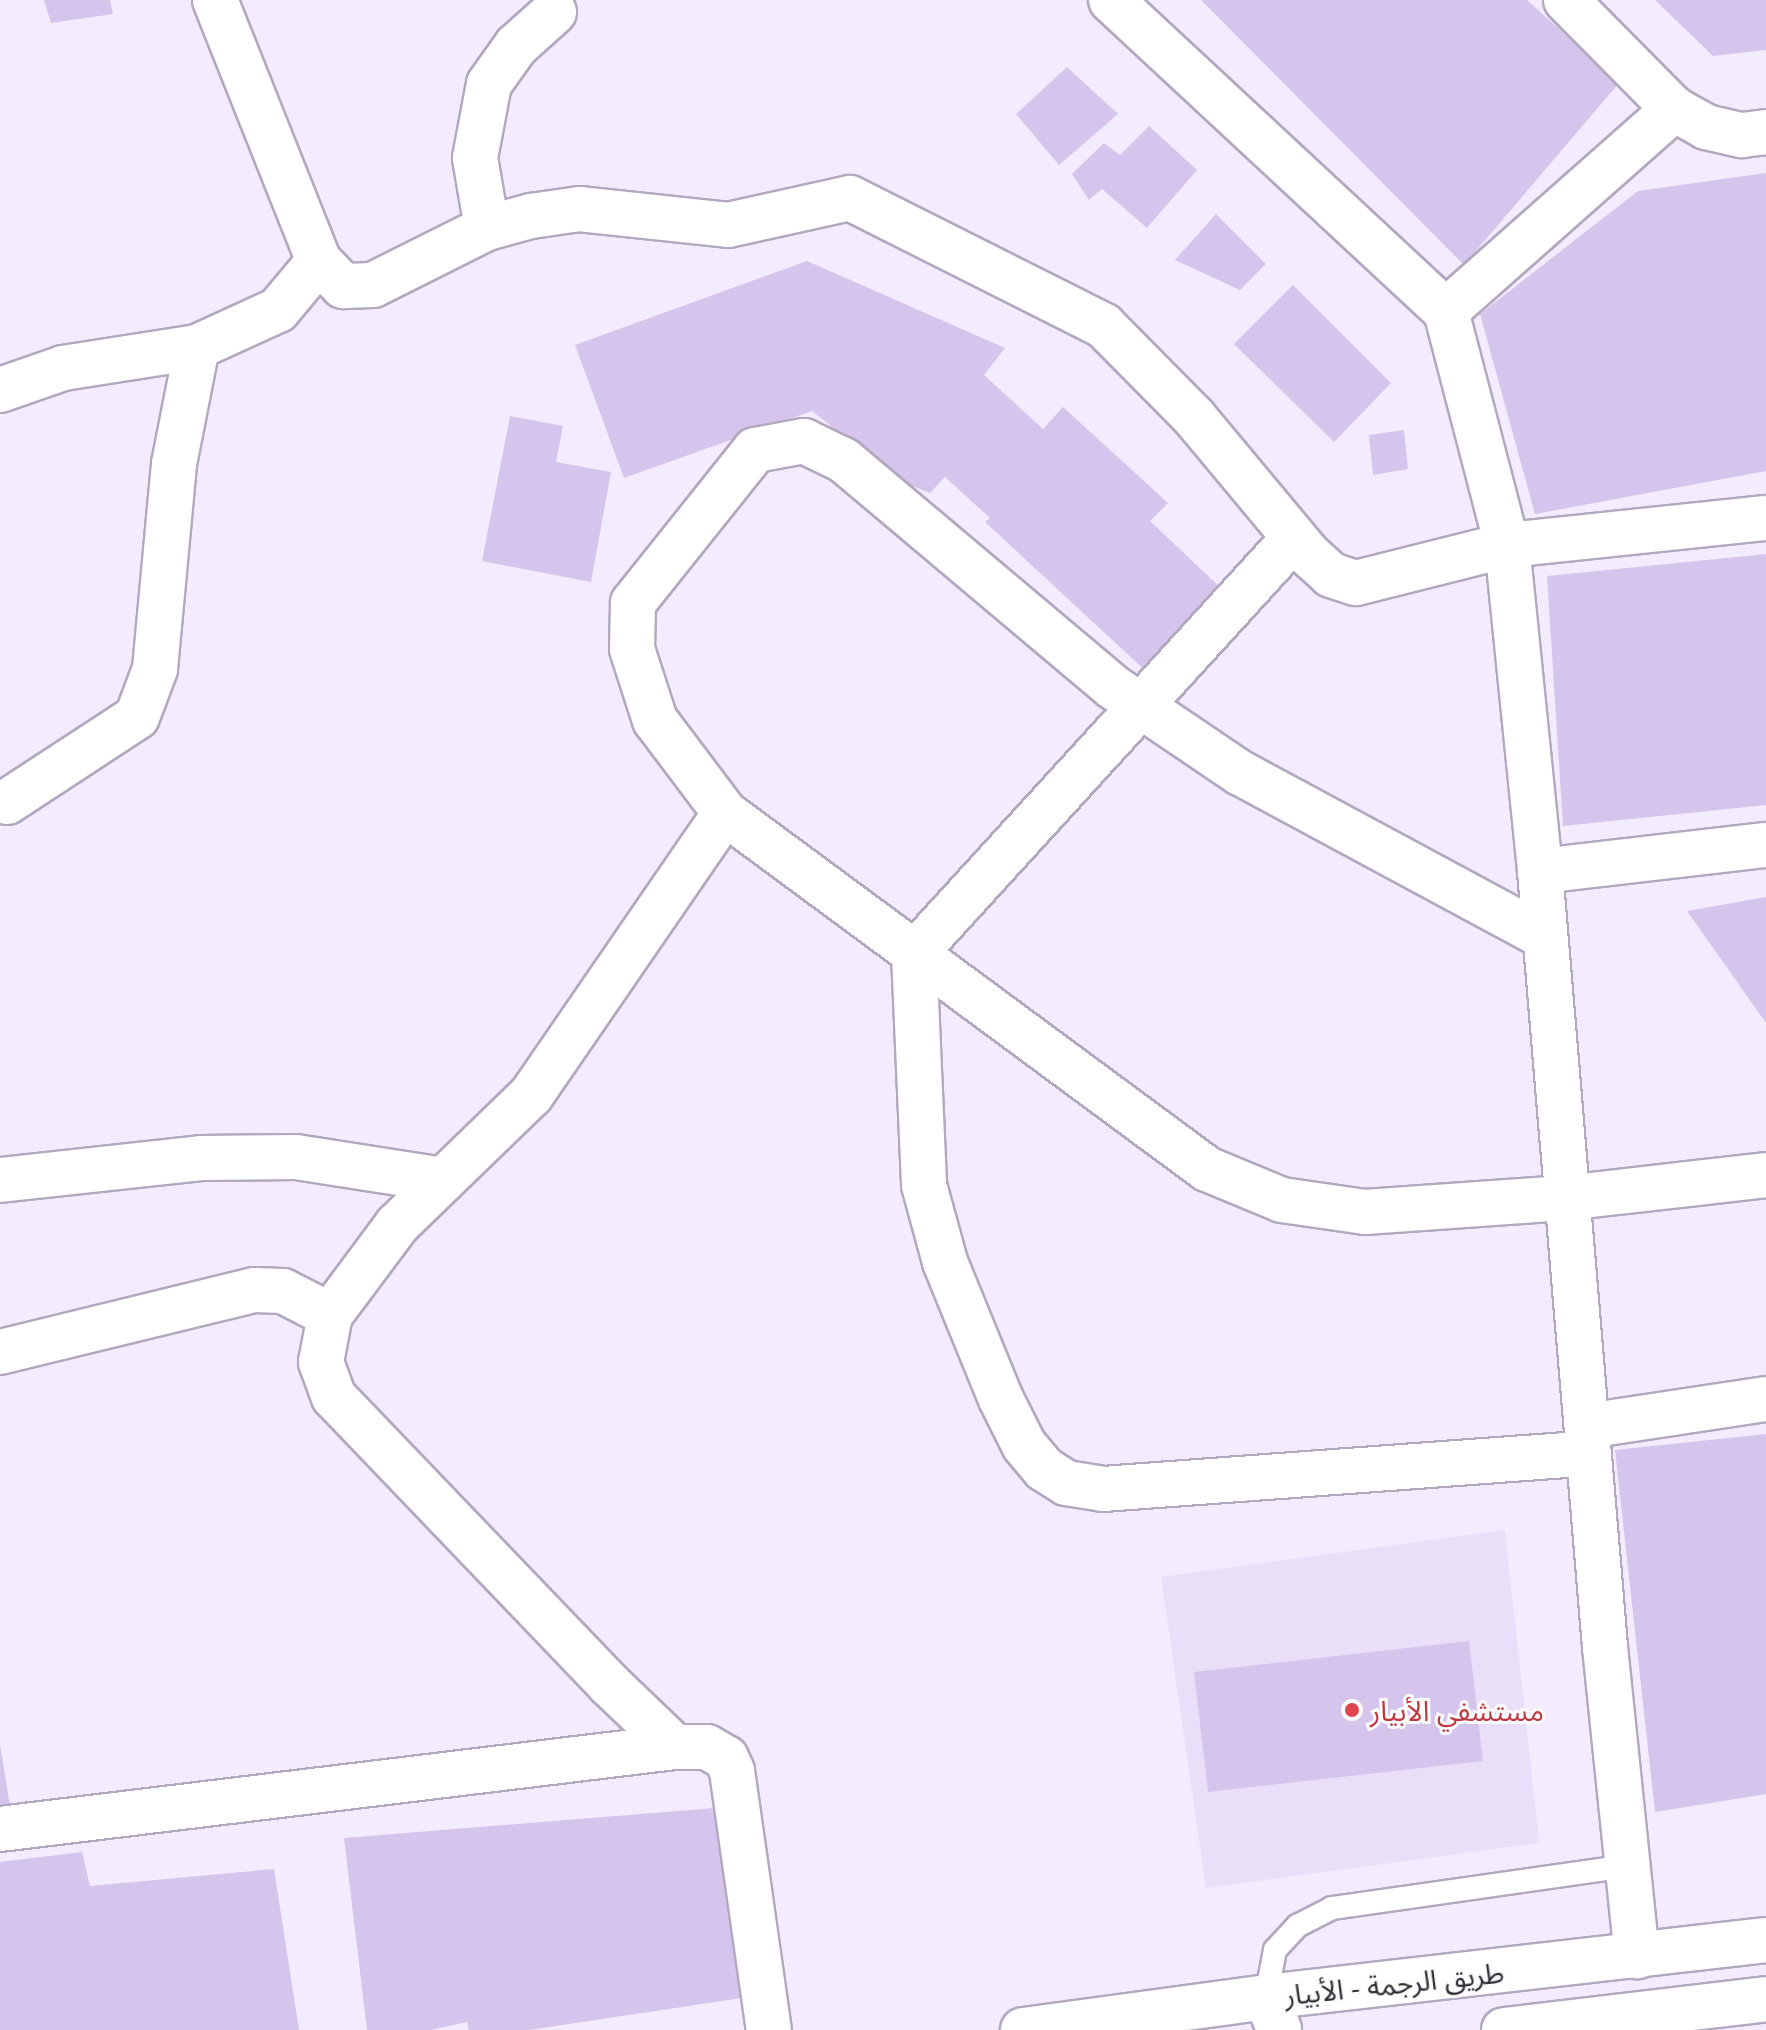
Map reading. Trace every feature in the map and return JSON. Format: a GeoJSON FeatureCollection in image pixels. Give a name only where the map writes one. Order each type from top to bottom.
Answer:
{"type":"FeatureCollection","features":[{"type":"Feature","properties":{"kind":"main road"},"geometry":{"type":"LineString","coordinates":[[215,0],[319,261],[343,286],[373,285],[487,228],[531,216],[579,209],[728,225],[850,198],[1104,326],[1194,417],[1294,538],[1331,575],[1356,583],[1507,545],[1766,518]]}},
{"type":"Feature","properties":{"kind":"main road"},"geometry":{"type":"LineString","coordinates":[[1111,0],[1446,311],[1507,545],[1540,871],[1565,1198],[1626,1866],[1637,1956]]}},
{"type":"Feature","properties":{"kind":"main road"},"geometry":{"type":"LineString","coordinates":[[1566,0],[1674,109],[1706,127],[1742,135],[1766,132]]}},
{"type":"Feature","properties":{"kind":"main road"},"geometry":{"type":"LineString","coordinates":[[487,228],[475,158],[489,84],[516,46],[554,12]]}},
{"type":"Feature","properties":{"kind":"main road"},"geometry":{"type":"LineString","coordinates":[[1446,311],[1674,109]]}},
{"type":"Feature","properties":{"kind":"main road"},"geometry":{"type":"LineString","coordinates":[[0,390],[63,368],[197,347],[278,310],[319,261]]}},
{"type":"Feature","properties":{"kind":"main road"},"geometry":{"type":"LineString","coordinates":[[7,802],[137,717],[155,669],[174,464],[197,347]]}},
{"type":"Feature","properties":{"kind":"main road"},"geometry":{"type":"LineString","coordinates":[[1543,936],[1240,773],[1113,687],[843,460],[804,441],[755,450],[633,603],[632,649],[655,720],[725,813],[1207,1169],[1282,1200],[1365,1212],[1565,1198],[1766,1175]]}},
{"type":"Feature","properties":{"kind":"main road"},"geometry":{"type":"LineString","coordinates":[[1294,538],[914,954],[924,1185],[945,1262],[1001,1399],[1024,1445],[1044,1469],[1066,1483],[1103,1489],[1588,1439],[1766,1399]]}},
{"type":"Feature","properties":{"kind":"main road"},"geometry":{"type":"LineString","coordinates":[[675,1747],[598,1673],[334,1397],[321,1362],[330,1315],[397,1225],[531,1095],[725,813]]}},
{"type":"Feature","properties":{"kind":"main road"},"geometry":{"type":"LineString","coordinates":[[1540,871],[1766,845]]}},
{"type":"Feature","properties":{"kind":"main road"},"geometry":{"type":"LineString","coordinates":[[0,1180],[201,1158],[296,1157],[443,1180]]}},
{"type":"Feature","properties":{"kind":"main road"},"geometry":{"type":"LineString","coordinates":[[0,1352],[255,1290],[283,1291],[330,1315]]}},
{"type":"Feature","properties":{"kind":"main road"},"geometry":{"type":"LineString","coordinates":[[0,1829],[675,1747],[707,1747],[718,1751],[732,1771],[769,2030]]}},
{"type":"Feature","properties":{"kind":"main road","name":"طريق الرجمة - الأبيار"},"geometry":{"type":"LineString","coordinates":[[1023,2030],[1272,2013],[1637,1956],[1766,1940]]}},
{"type":"Feature","properties":{"kind":"main road","name":"طريق الرجمة - الأبيار"},"geometry":{"type":"LineString","coordinates":[[1504,2030],[1766,1999]]}},
{"type":"Feature","properties":{"kind":"lane"},"geometry":{"type":"LineString","coordinates":[[1272,2013],[1275,1950],[1297,1926],[1332,1908],[1626,1866]]}},
{"type":"Feature","properties":{"kind":"shaded area","name":"مستشفي الأبيار"},"geometry":{"type":"Polygon","coordinates":[[[1505,1530],[1539,1843],[1206,1888],[1161,1577],[1505,1530]]]}},
{"type":"Feature","properties":{"kind":"building"},"geometry":{"type":"Polygon","coordinates":[[[44,0],[110,0],[113,14],[51,23],[44,0]]]}},
{"type":"Feature","properties":{"kind":"building"},"geometry":{"type":"Polygon","coordinates":[[[1201,0],[1527,0],[1619,83],[1464,265],[1201,0]]]}},
{"type":"Feature","properties":{"kind":"building"},"geometry":{"type":"Polygon","coordinates":[[[1655,0],[1766,0],[1766,50],[1713,56],[1655,0]]]}},
{"type":"Feature","properties":{"kind":"building"},"geometry":{"type":"Polygon","coordinates":[[[1067,67],[1118,114],[1059,165],[1016,114],[1067,67]]]}},
{"type":"Feature","properties":{"kind":"building"},"geometry":{"type":"Polygon","coordinates":[[[1149,126],[1197,170],[1147,228],[1102,189],[1089,200],[1072,174],[1104,143],[1120,155],[1149,126]]]}},
{"type":"Feature","properties":{"kind":"building"},"geometry":{"type":"Polygon","coordinates":[[[1766,173],[1766,471],[1535,514],[1480,314],[1638,191],[1766,173]]]}},
{"type":"Feature","properties":{"kind":"building"},"geometry":{"type":"Polygon","coordinates":[[[1216,214],[1266,264],[1240,290],[1175,260],[1216,214]]]}},
{"type":"Feature","properties":{"kind":"building"},"geometry":{"type":"Polygon","coordinates":[[[807,261],[1005,348],[984,375],[1043,429],[1063,407],[1168,503],[1150,521],[1225,592],[1148,673],[985,522],[990,518],[945,477],[930,493],[900,481],[812,411],[624,478],[575,345],[807,261]]]}},
{"type":"Feature","properties":{"kind":"building"},"geometry":{"type":"Polygon","coordinates":[[[1293,285],[1391,383],[1334,442],[1234,344],[1293,285]]]}},
{"type":"Feature","properties":{"kind":"building"},"geometry":{"type":"Polygon","coordinates":[[[510,416],[563,426],[556,462],[611,472],[591,582],[482,561],[510,416]]]}},
{"type":"Feature","properties":{"kind":"building"},"geometry":{"type":"Polygon","coordinates":[[[1404,430],[1408,469],[1373,475],[1369,435],[1404,430]]]}},
{"type":"Feature","properties":{"kind":"building"},"geometry":{"type":"Polygon","coordinates":[[[1766,554],[1766,805],[1563,826],[1547,576],[1766,554]]]}},
{"type":"Feature","properties":{"kind":"building"},"geometry":{"type":"Polygon","coordinates":[[[1766,897],[1766,1023],[1687,911],[1766,897]]]}},
{"type":"Feature","properties":{"kind":"building"},"geometry":{"type":"Polygon","coordinates":[[[1766,1434],[1766,1794],[1655,1812],[1615,1450],[1766,1434]]]}},
{"type":"Feature","properties":{"kind":"building"},"geometry":{"type":"Polygon","coordinates":[[[1469,1641],[1483,1761],[1208,1792],[1194,1672],[1469,1641]]]}},
{"type":"Feature","properties":{"kind":"building"},"geometry":{"type":"Polygon","coordinates":[[[0,1744],[12,1819],[0,1821],[0,1744]]]}},
{"type":"Feature","properties":{"kind":"building"},"geometry":{"type":"Polygon","coordinates":[[[727,1807],[755,1996],[529,2030],[469,2030],[467,2022],[431,2030],[367,2030],[344,1838],[727,1807]]]}},
{"type":"Feature","properties":{"kind":"building"},"geometry":{"type":"Polygon","coordinates":[[[82,1852],[90,1886],[274,1869],[299,2030],[0,2030],[0,1862],[82,1852]]]}},
{"type":"Feature","properties":{"kind":"place","name":"مستشفي الأبيار"},"geometry":{"type":"Point","coordinates":[1352,1710]}}]}
